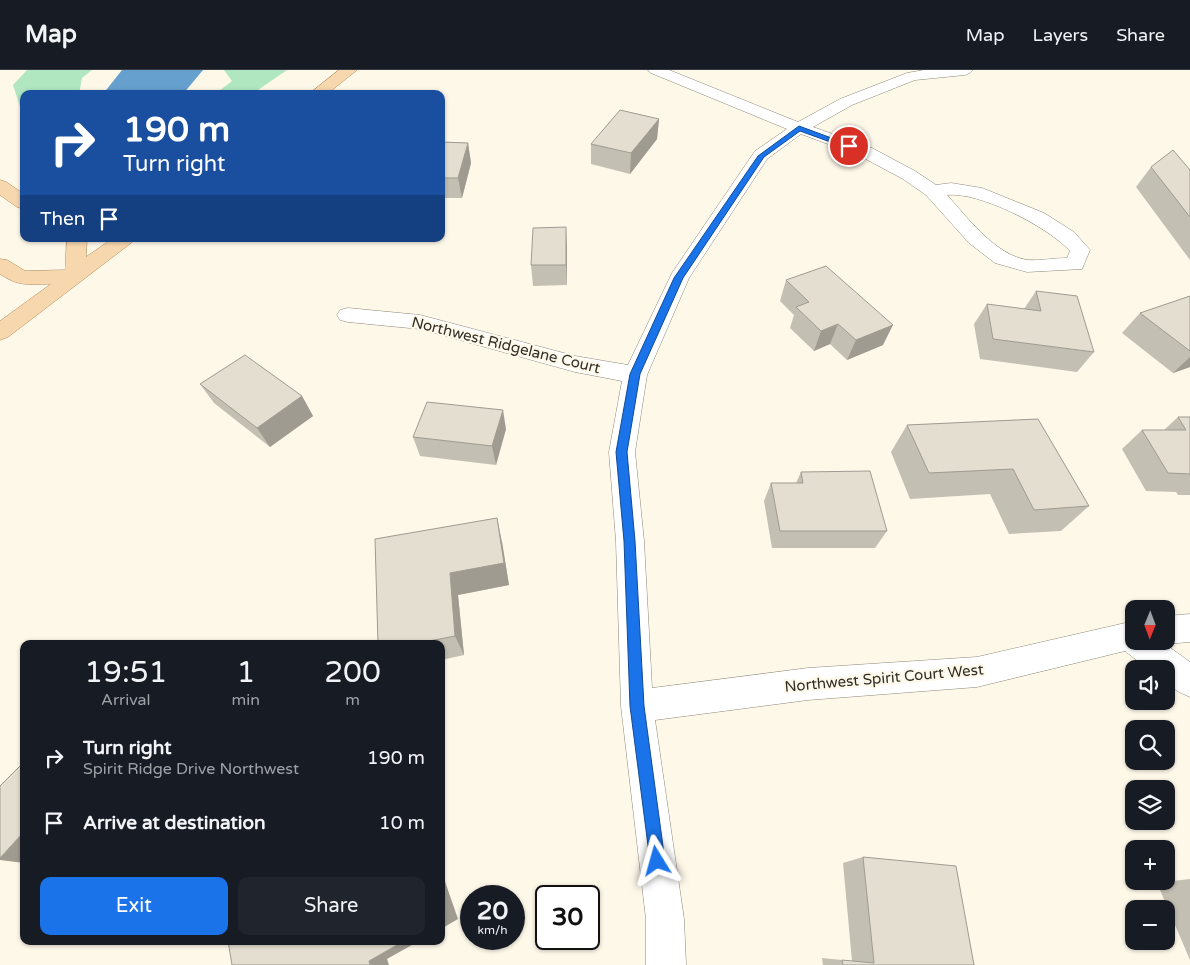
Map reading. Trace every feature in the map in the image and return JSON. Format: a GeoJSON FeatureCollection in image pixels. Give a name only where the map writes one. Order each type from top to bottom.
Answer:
{"type":"FeatureCollection","features":[{"type":"Feature","properties":{"kind":"main road"},"geometry":{"type":"LineString","coordinates":[[322,90],[349,70]]}},
{"type":"Feature","properties":{"kind":"main road"},"geometry":{"type":"LineString","coordinates":[[0,186],[20,200]]}},
{"type":"Feature","properties":{"kind":"main road"},"geometry":{"type":"LineString","coordinates":[[75,276],[77,242]]}},
{"type":"Feature","properties":{"kind":"main road"},"geometry":{"type":"LineString","coordinates":[[0,332],[120,242]]}},
{"type":"Feature","properties":{"kind":"main road"},"geometry":{"type":"LineString","coordinates":[[0,265],[21,278],[75,276]]}},
{"type":"Feature","properties":{"kind":"street"},"geometry":{"type":"LineString","coordinates":[[656,70],[799,128],[866,152],[909,175],[933,191],[976,239],[1002,259],[1027,266],[1075,264],[1080,250],[1067,236],[1037,217],[975,192],[951,189],[933,191]]}},
{"type":"Feature","properties":{"kind":"street"},"geometry":{"type":"LineString","coordinates":[[666,965],[665,919],[637,706],[630,541],[622,452],[635,374],[679,278],[761,156],[799,128],[846,102],[912,76],[964,70]]}},
{"type":"Feature","properties":{"kind":"street","name":"Northwest Ridgelane Court"},"geometry":{"type":"LineString","coordinates":[[348,315],[420,322],[575,364],[635,374]]}},
{"type":"Feature","properties":{"kind":"street"},"geometry":{"type":"LineString","coordinates":[[1175,629],[1190,628]]}},
{"type":"Feature","properties":{"kind":"street","name":"Northwest Spirit Court West"},"geometry":{"type":"LineString","coordinates":[[637,706],[808,684],[977,672],[1125,640]]}},
{"type":"Feature","properties":{"kind":"street","name":"Northwest Spirit Court West"},"geometry":{"type":"LineString","coordinates":[[1149,650],[1190,681]]}},
{"type":"Feature","properties":{"kind":"green space"},"geometry":{"type":"Polygon","coordinates":[[[27,70],[92,70],[82,78],[80,90],[20,90],[20,107],[13,85],[27,70]]]}},
{"type":"Feature","properties":{"kind":"green space"},"geometry":{"type":"Polygon","coordinates":[[[224,70],[287,70],[258,90],[220,90],[232,81],[224,70]]]}},
{"type":"Feature","properties":{"kind":"water"},"geometry":{"type":"Polygon","coordinates":[[[122,70],[203,70],[186,90],[106,90],[122,70]]]}},
{"type":"Feature","properties":{"kind":"building"},"geometry":{"type":"Polygon","coordinates":[[[620,110],[659,119],[631,153],[591,144],[620,110]]]}},
{"type":"Feature","properties":{"kind":"building"},"geometry":{"type":"Polygon","coordinates":[[[445,142],[468,143],[458,178],[445,178],[445,142]]]}},
{"type":"Feature","properties":{"kind":"building"},"geometry":{"type":"Polygon","coordinates":[[[1173,150],[1190,170],[1190,217],[1151,167],[1173,150]]]}},
{"type":"Feature","properties":{"kind":"building"},"geometry":{"type":"Polygon","coordinates":[[[566,227],[566,265],[531,265],[533,228],[566,227]]]}},
{"type":"Feature","properties":{"kind":"building"},"geometry":{"type":"Polygon","coordinates":[[[826,266],[893,325],[856,340],[838,324],[821,331],[796,307],[809,302],[786,280],[826,266]]]}},
{"type":"Feature","properties":{"kind":"building"},"geometry":{"type":"Polygon","coordinates":[[[1036,291],[1077,296],[1094,352],[993,339],[987,304],[1041,311],[1036,291]]]}},
{"type":"Feature","properties":{"kind":"building"},"geometry":{"type":"Polygon","coordinates":[[[1190,296],[1190,351],[1140,313],[1190,296]]]}},
{"type":"Feature","properties":{"kind":"building"},"geometry":{"type":"Polygon","coordinates":[[[245,355],[302,396],[257,428],[200,384],[245,355]]]}},
{"type":"Feature","properties":{"kind":"building"},"geometry":{"type":"Polygon","coordinates":[[[427,402],[503,410],[492,446],[413,437],[427,402]]]}},
{"type":"Feature","properties":{"kind":"building"},"geometry":{"type":"Polygon","coordinates":[[[1178,417],[1190,417],[1190,474],[1168,473],[1142,430],[1186,430],[1178,417]]]}},
{"type":"Feature","properties":{"kind":"building"},"geometry":{"type":"Polygon","coordinates":[[[1038,419],[1089,506],[1034,510],[1013,469],[929,473],[907,425],[1038,419]]]}},
{"type":"Feature","properties":{"kind":"building"},"geometry":{"type":"Polygon","coordinates":[[[870,471],[887,531],[780,531],[771,483],[803,483],[801,472],[870,471]]]}},
{"type":"Feature","properties":{"kind":"building"},"geometry":{"type":"Polygon","coordinates":[[[497,518],[504,563],[450,573],[455,636],[434,640],[378,640],[375,539],[497,518]]]}},
{"type":"Feature","properties":{"kind":"building"},"geometry":{"type":"Polygon","coordinates":[[[20,766],[20,836],[0,858],[0,786],[20,766]]]}},
{"type":"Feature","properties":{"kind":"building"},"geometry":{"type":"Polygon","coordinates":[[[863,857],[956,866],[974,965],[843,965],[842,960],[874,963],[863,857]]]}},
{"type":"Feature","properties":{"kind":"building"},"geometry":{"type":"Polygon","coordinates":[[[229,945],[397,945],[369,961],[370,965],[232,965],[229,945]]]}},
{"type":"Feature","properties":{"kind":"route"},"geometry":{"type":"LineString","coordinates":[[657,861],[637,706],[630,541],[622,452],[635,374],[679,278],[761,156],[799,128],[849,146]]}}]}
